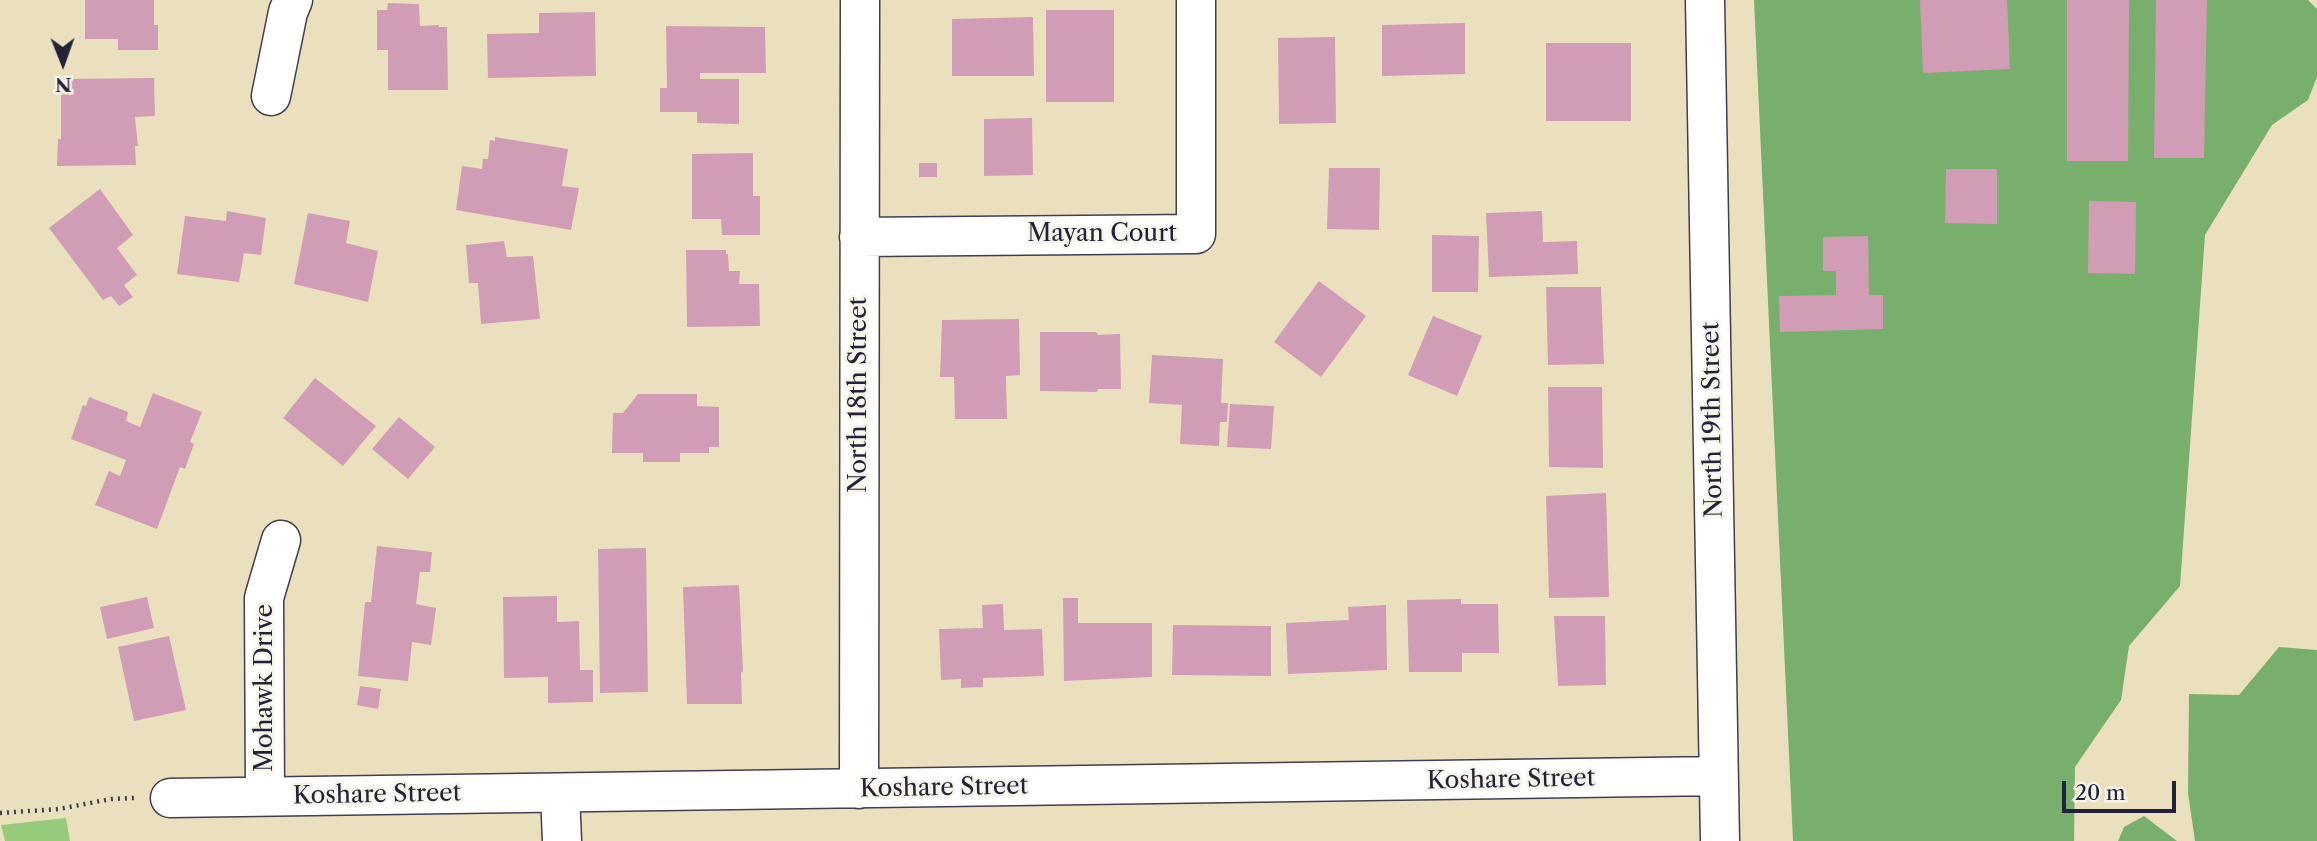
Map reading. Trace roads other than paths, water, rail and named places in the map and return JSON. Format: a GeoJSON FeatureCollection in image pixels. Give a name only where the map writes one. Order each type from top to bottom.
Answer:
{"type":"FeatureCollection","features":[{"type":"Feature","properties":{"kind":"street"},"geometry":{"type":"LineString","coordinates":[[271,96],[288,12],[293,0]]}},
{"type":"Feature","properties":{"kind":"street","name":"North 18th Street"},"geometry":{"type":"LineString","coordinates":[[859,789],[860,0]]}},
{"type":"Feature","properties":{"kind":"street","name":"Mayan Court"},"geometry":{"type":"LineString","coordinates":[[859,237],[1196,234],[1196,0]]}},
{"type":"Feature","properties":{"kind":"street","name":"North 19th Street"},"geometry":{"type":"LineString","coordinates":[[1705,0],[1720,841]]}},
{"type":"Feature","properties":{"kind":"street","name":"Mohawk Drive"},"geometry":{"type":"LineString","coordinates":[[265,796],[264,598],[281,541]]}},
{"type":"Feature","properties":{"kind":"street","name":"Koshare Street"},"geometry":{"type":"LineString","coordinates":[[170,798],[1718,776]]}},
{"type":"Feature","properties":{"kind":"street"},"geometry":{"type":"LineString","coordinates":[[561,793],[562,841]]}}]}
